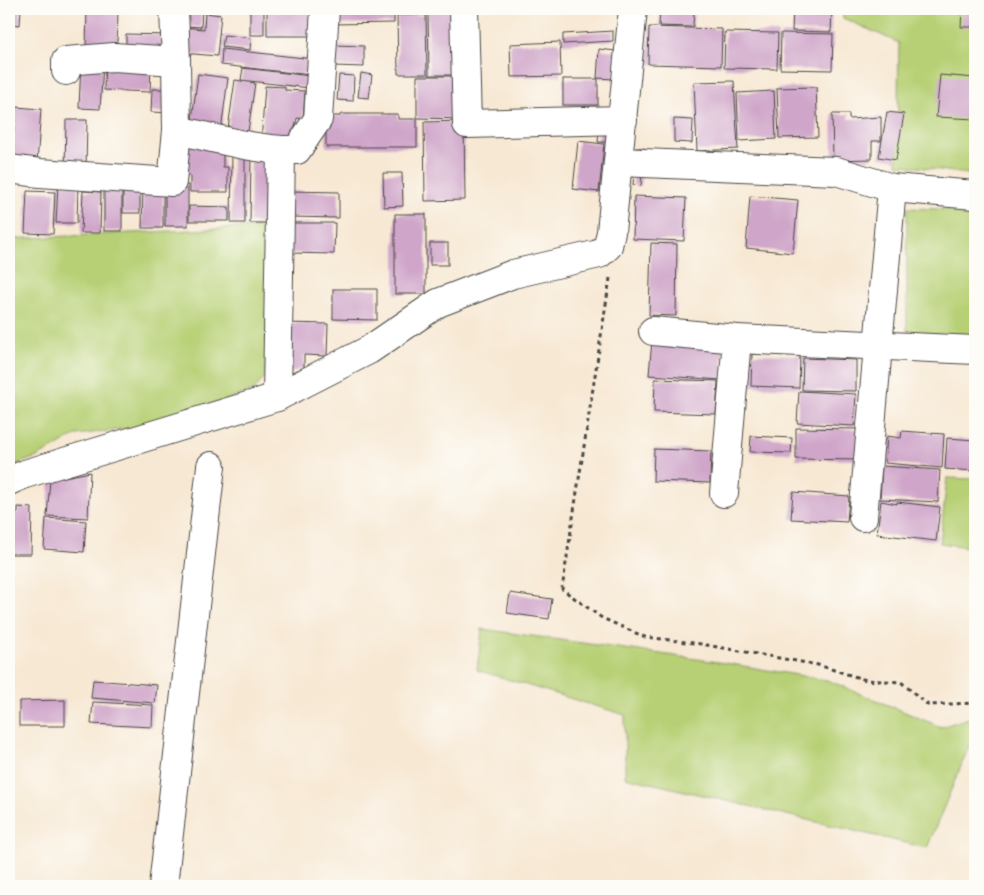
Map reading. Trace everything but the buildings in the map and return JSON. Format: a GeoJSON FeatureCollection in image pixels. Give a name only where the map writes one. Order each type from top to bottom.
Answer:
{"type":"FeatureCollection","features":[{"type":"Feature","properties":{"kind":"street"},"geometry":{"type":"LineString","coordinates":[[9,169],[40,173],[172,182],[177,130],[174,9]]}},
{"type":"Feature","properties":{"kind":"street"},"geometry":{"type":"LineString","coordinates":[[177,130],[280,151],[297,150],[318,119],[325,9]]}},
{"type":"Feature","properties":{"kind":"street"},"geometry":{"type":"LineString","coordinates":[[464,9],[467,124],[623,120]]}},
{"type":"Feature","properties":{"kind":"street"},"geometry":{"type":"LineString","coordinates":[[9,481],[25,474],[277,397],[369,350],[438,303],[513,274],[599,254],[608,246],[612,232],[633,9]]}},
{"type":"Feature","properties":{"kind":"street"},"geometry":{"type":"LineString","coordinates":[[66,71],[66,61],[114,57],[176,61]]}},
{"type":"Feature","properties":{"kind":"street"},"geometry":{"type":"LineString","coordinates":[[277,397],[280,151]]}},
{"type":"Feature","properties":{"kind":"street"},"geometry":{"type":"LineString","coordinates":[[619,162],[836,171],[892,188],[975,194]]}},
{"type":"Feature","properties":{"kind":"street"},"geometry":{"type":"LineString","coordinates":[[863,516],[892,188]]}},
{"type":"Feature","properties":{"kind":"street"},"geometry":{"type":"LineString","coordinates":[[653,331],[737,339],[975,350]]}},
{"type":"Feature","properties":{"kind":"street"},"geometry":{"type":"LineString","coordinates":[[724,493],[737,339]]}},
{"type":"Feature","properties":{"kind":"street"},"geometry":{"type":"LineString","coordinates":[[163,886],[211,466]]}},
{"type":"Feature","properties":{"kind":"path"},"geometry":{"type":"LineString","coordinates":[[608,246],[612,264],[562,589],[602,618],[645,637],[701,644],[818,665],[866,680],[901,682],[928,705],[975,703]]}},
{"type":"Feature","properties":{"kind":"green space"},"geometry":{"type":"Polygon","coordinates":[[[843,9],[975,9],[975,175],[897,164],[899,43],[843,18],[843,9]]]}},
{"type":"Feature","properties":{"kind":"green space"},"geometry":{"type":"Polygon","coordinates":[[[907,208],[975,210],[975,340],[907,331],[907,208]]]}},
{"type":"Feature","properties":{"kind":"green space"},"geometry":{"type":"Polygon","coordinates":[[[271,226],[265,377],[253,391],[142,427],[76,435],[37,457],[9,467],[9,239],[271,226]]]}},
{"type":"Feature","properties":{"kind":"green space"},"geometry":{"type":"Polygon","coordinates":[[[947,478],[975,479],[975,548],[940,543],[947,478]]]}},
{"type":"Feature","properties":{"kind":"green space"},"geometry":{"type":"Polygon","coordinates":[[[482,629],[725,663],[827,680],[941,727],[975,716],[975,732],[927,848],[625,777],[625,715],[477,670],[482,629]]]}}]}
